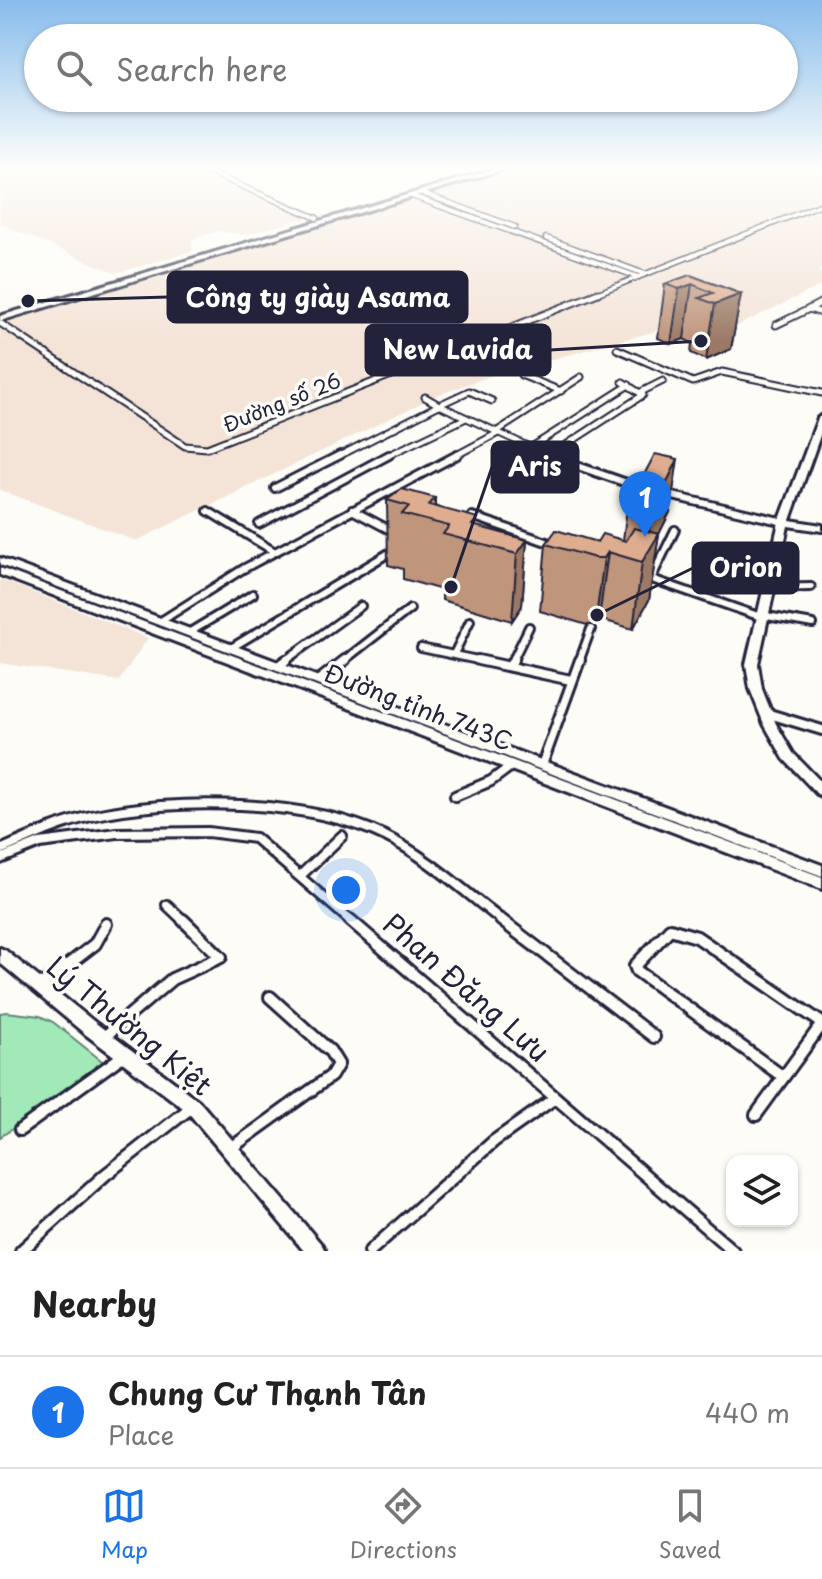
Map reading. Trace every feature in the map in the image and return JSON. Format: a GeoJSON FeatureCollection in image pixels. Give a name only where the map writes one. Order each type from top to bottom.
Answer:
{"type":"FeatureCollection","features":[{"type":"Feature","properties":{"kind":"main road"},"geometry":{"type":"LineString","coordinates":[[0,321],[298,224]]}},
{"type":"Feature","properties":{"kind":"main road"},"geometry":{"type":"LineString","coordinates":[[0,313],[312,224]]}},
{"type":"Feature","properties":{"kind":"main road"},"geometry":{"type":"LineString","coordinates":[[822,418],[784,522],[752,664],[764,712],[788,756],[822,791]]}},
{"type":"Feature","properties":{"kind":"main road"},"geometry":{"type":"LineString","coordinates":[[784,522],[822,528]]}},
{"type":"Feature","properties":{"kind":"main road","name":"Đường tỉnh 743C"},"geometry":{"type":"LineString","coordinates":[[0,561],[822,871]]}},
{"type":"Feature","properties":{"kind":"main road","name":"Đường tỉnh 743C"},"geometry":{"type":"LineString","coordinates":[[0,571],[822,883]]}},
{"type":"Feature","properties":{"kind":"main road","name":"Lý Thường Kiệt"},"geometry":{"type":"LineString","coordinates":[[0,954],[193,1106],[316,1251]]}},
{"type":"Feature","properties":{"kind":"street"},"geometry":{"type":"LineString","coordinates":[[494,224],[638,277]]}},
{"type":"Feature","properties":{"kind":"street"},"geometry":{"type":"LineString","coordinates":[[510,224],[645,274]]}},
{"type":"Feature","properties":{"kind":"street","name":"Đường số 26"},"geometry":{"type":"LineString","coordinates":[[0,321],[185,446],[198,449],[216,447],[770,224]]}},
{"type":"Feature","properties":{"kind":"street"},"geometry":{"type":"LineString","coordinates":[[522,234],[528,231]]}},
{"type":"Feature","properties":{"kind":"street"},"geometry":{"type":"LineString","coordinates":[[776,325],[822,302]]}},
{"type":"Feature","properties":{"kind":"street"},"geometry":{"type":"LineString","coordinates":[[809,309],[822,313]]}},
{"type":"Feature","properties":{"kind":"street"},"geometry":{"type":"LineString","coordinates":[[617,349],[693,382],[722,372],[822,393]]}},
{"type":"Feature","properties":{"kind":"street"},"geometry":{"type":"LineString","coordinates":[[521,375],[561,391]]}},
{"type":"Feature","properties":{"kind":"street"},"geometry":{"type":"LineString","coordinates":[[161,621],[243,569],[497,433],[581,377]]}},
{"type":"Feature","properties":{"kind":"street"},"geometry":{"type":"LineString","coordinates":[[641,392],[663,381]]}},
{"type":"Feature","properties":{"kind":"street"},"geometry":{"type":"LineString","coordinates":[[530,448],[626,384],[641,392]]}},
{"type":"Feature","properties":{"kind":"street"},"geometry":{"type":"LineString","coordinates":[[275,488],[469,391],[492,401]]}},
{"type":"Feature","properties":{"kind":"street"},"geometry":{"type":"LineString","coordinates":[[549,456],[642,397],[641,392]]}},
{"type":"Feature","properties":{"kind":"street"},"geometry":{"type":"LineString","coordinates":[[425,397],[549,456],[647,490]]}},
{"type":"Feature","properties":{"kind":"street"},"geometry":{"type":"LineString","coordinates":[[259,524],[400,449],[466,418]]}},
{"type":"Feature","properties":{"kind":"street"},"geometry":{"type":"LineString","coordinates":[[660,493],[784,522]]}},
{"type":"Feature","properties":{"kind":"street"},"geometry":{"type":"LineString","coordinates":[[352,510],[398,534]]}},
{"type":"Feature","properties":{"kind":"street"},"geometry":{"type":"LineString","coordinates":[[208,511],[249,533],[275,552]]}},
{"type":"Feature","properties":{"kind":"street"},"geometry":{"type":"LineString","coordinates":[[471,516],[560,547]]}},
{"type":"Feature","properties":{"kind":"street"},"geometry":{"type":"LineString","coordinates":[[651,579],[675,530]]}},
{"type":"Feature","properties":{"kind":"street"},"geometry":{"type":"LineString","coordinates":[[231,648],[404,544]]}},
{"type":"Feature","properties":{"kind":"street"},"geometry":{"type":"LineString","coordinates":[[641,576],[761,616],[813,624]]}},
{"type":"Feature","properties":{"kind":"street"},"geometry":{"type":"LineString","coordinates":[[770,588],[811,587]]}},
{"type":"Feature","properties":{"kind":"street"},"geometry":{"type":"LineString","coordinates":[[190,632],[253,594]]}},
{"type":"Feature","properties":{"kind":"street"},"geometry":{"type":"LineString","coordinates":[[278,666],[361,606]]}},
{"type":"Feature","properties":{"kind":"street"},"geometry":{"type":"LineString","coordinates":[[319,680],[410,609]]}},
{"type":"Feature","properties":{"kind":"street"},"geometry":{"type":"LineString","coordinates":[[454,654],[470,621]]}},
{"type":"Feature","properties":{"kind":"street"},"geometry":{"type":"LineString","coordinates":[[510,666],[529,627]]}},
{"type":"Feature","properties":{"kind":"street"},"geometry":{"type":"LineString","coordinates":[[542,765],[591,629]]}},
{"type":"Feature","properties":{"kind":"street"},"geometry":{"type":"LineString","coordinates":[[421,648],[571,680]]}},
{"type":"Feature","properties":{"kind":"street"},"geometry":{"type":"LineString","coordinates":[[764,712],[822,730]]}},
{"type":"Feature","properties":{"kind":"street"},"geometry":{"type":"LineString","coordinates":[[455,796],[491,781],[511,766]]}},
{"type":"Feature","properties":{"kind":"street"},"geometry":{"type":"LineString","coordinates":[[0,850],[91,816],[154,808],[192,806],[273,810],[350,824],[376,832],[417,856],[654,1037]]}},
{"type":"Feature","properties":{"kind":"street","name":"Phan Đăng Lưu"},"geometry":{"type":"LineString","coordinates":[[0,859],[38,844],[82,836],[241,834],[255,838],[733,1251]]}},
{"type":"Feature","properties":{"kind":"street"},"geometry":{"type":"LineString","coordinates":[[300,876],[342,836]]}},
{"type":"Feature","properties":{"kind":"street"},"geometry":{"type":"LineString","coordinates":[[104,1037],[171,977],[200,962],[221,957],[167,905]]}},
{"type":"Feature","properties":{"kind":"street"},"geometry":{"type":"LineString","coordinates":[[39,987],[95,944],[106,924]]}},
{"type":"Feature","properties":{"kind":"street"},"geometry":{"type":"LineString","coordinates":[[756,1115],[822,1023],[697,937],[670,929],[638,959],[635,966],[637,971],[782,1076]]}},
{"type":"Feature","properties":{"kind":"street"},"geometry":{"type":"LineString","coordinates":[[229,1149],[331,1076],[338,1064],[330,1051],[270,997]]}},
{"type":"Feature","properties":{"kind":"street"},"geometry":{"type":"LineString","coordinates":[[20,1130],[126,1054]]}},
{"type":"Feature","properties":{"kind":"street"},"geometry":{"type":"LineString","coordinates":[[370,1251],[494,1141],[555,1098]]}},
{"type":"Feature","properties":{"kind":"street"},"geometry":{"type":"LineString","coordinates":[[21,1251],[105,1175],[193,1106]]}},
{"type":"Feature","properties":{"kind":"shaded area"},"geometry":{"type":"Polygon","coordinates":[[[1,224],[283,224],[245,235],[218,231],[192,239],[193,251],[116,273],[1,224]]]}},
{"type":"Feature","properties":{"kind":"shaded area"},"geometry":{"type":"Polygon","coordinates":[[[330,224],[822,224],[822,269],[817,271],[822,274],[822,285],[712,338],[678,325],[490,376],[438,395],[136,541],[0,490],[0,324],[330,224]]]}},
{"type":"Feature","properties":{"kind":"shaded area"},"geometry":{"type":"Polygon","coordinates":[[[0,579],[148,638],[119,681],[0,663],[0,579]]]}},
{"type":"Feature","properties":{"kind":"green space"},"geometry":{"type":"Polygon","coordinates":[[[0,1013],[40,1016],[53,1022],[107,1065],[0,1137],[0,1013]]]}},
{"type":"Feature","properties":{"kind":"building"},"geometry":{"type":"Polygon","coordinates":[[[690,275],[741,294],[715,304],[699,298],[713,293],[692,284],[679,289],[665,284],[690,275]]]}},
{"type":"Feature","properties":{"kind":"building"},"geometry":{"type":"Polygon","coordinates":[[[655,454],[678,459],[652,513],[627,507],[655,454]]]}},
{"type":"Feature","properties":{"kind":"building"},"geometry":{"type":"Polygon","coordinates":[[[402,489],[435,498],[429,505],[478,518],[472,525],[527,540],[517,554],[443,534],[449,526],[402,514],[409,506],[387,500],[402,489]]]}},
{"type":"Feature","properties":{"kind":"building"},"geometry":{"type":"Polygon","coordinates":[[[634,528],[659,534],[642,562],[608,552],[604,558],[595,558],[546,544],[556,530],[597,542],[602,534],[626,541],[634,528]]]}},
{"type":"Feature","properties":{"kind":"place","name":"Công ty giày Asama"},"geometry":{"type":"Point","coordinates":[28,301]}},
{"type":"Feature","properties":{"kind":"place","name":"New Lavida"},"geometry":{"type":"Point","coordinates":[701,341]}},
{"type":"Feature","properties":{"kind":"place","name":"Chung Cư Thạnh Tân"},"geometry":{"type":"Point","coordinates":[645,537]}},
{"type":"Feature","properties":{"kind":"place","name":"Aris"},"geometry":{"type":"Point","coordinates":[451,587]}},
{"type":"Feature","properties":{"kind":"place","name":"Orion"},"geometry":{"type":"Point","coordinates":[597,615]}}]}
